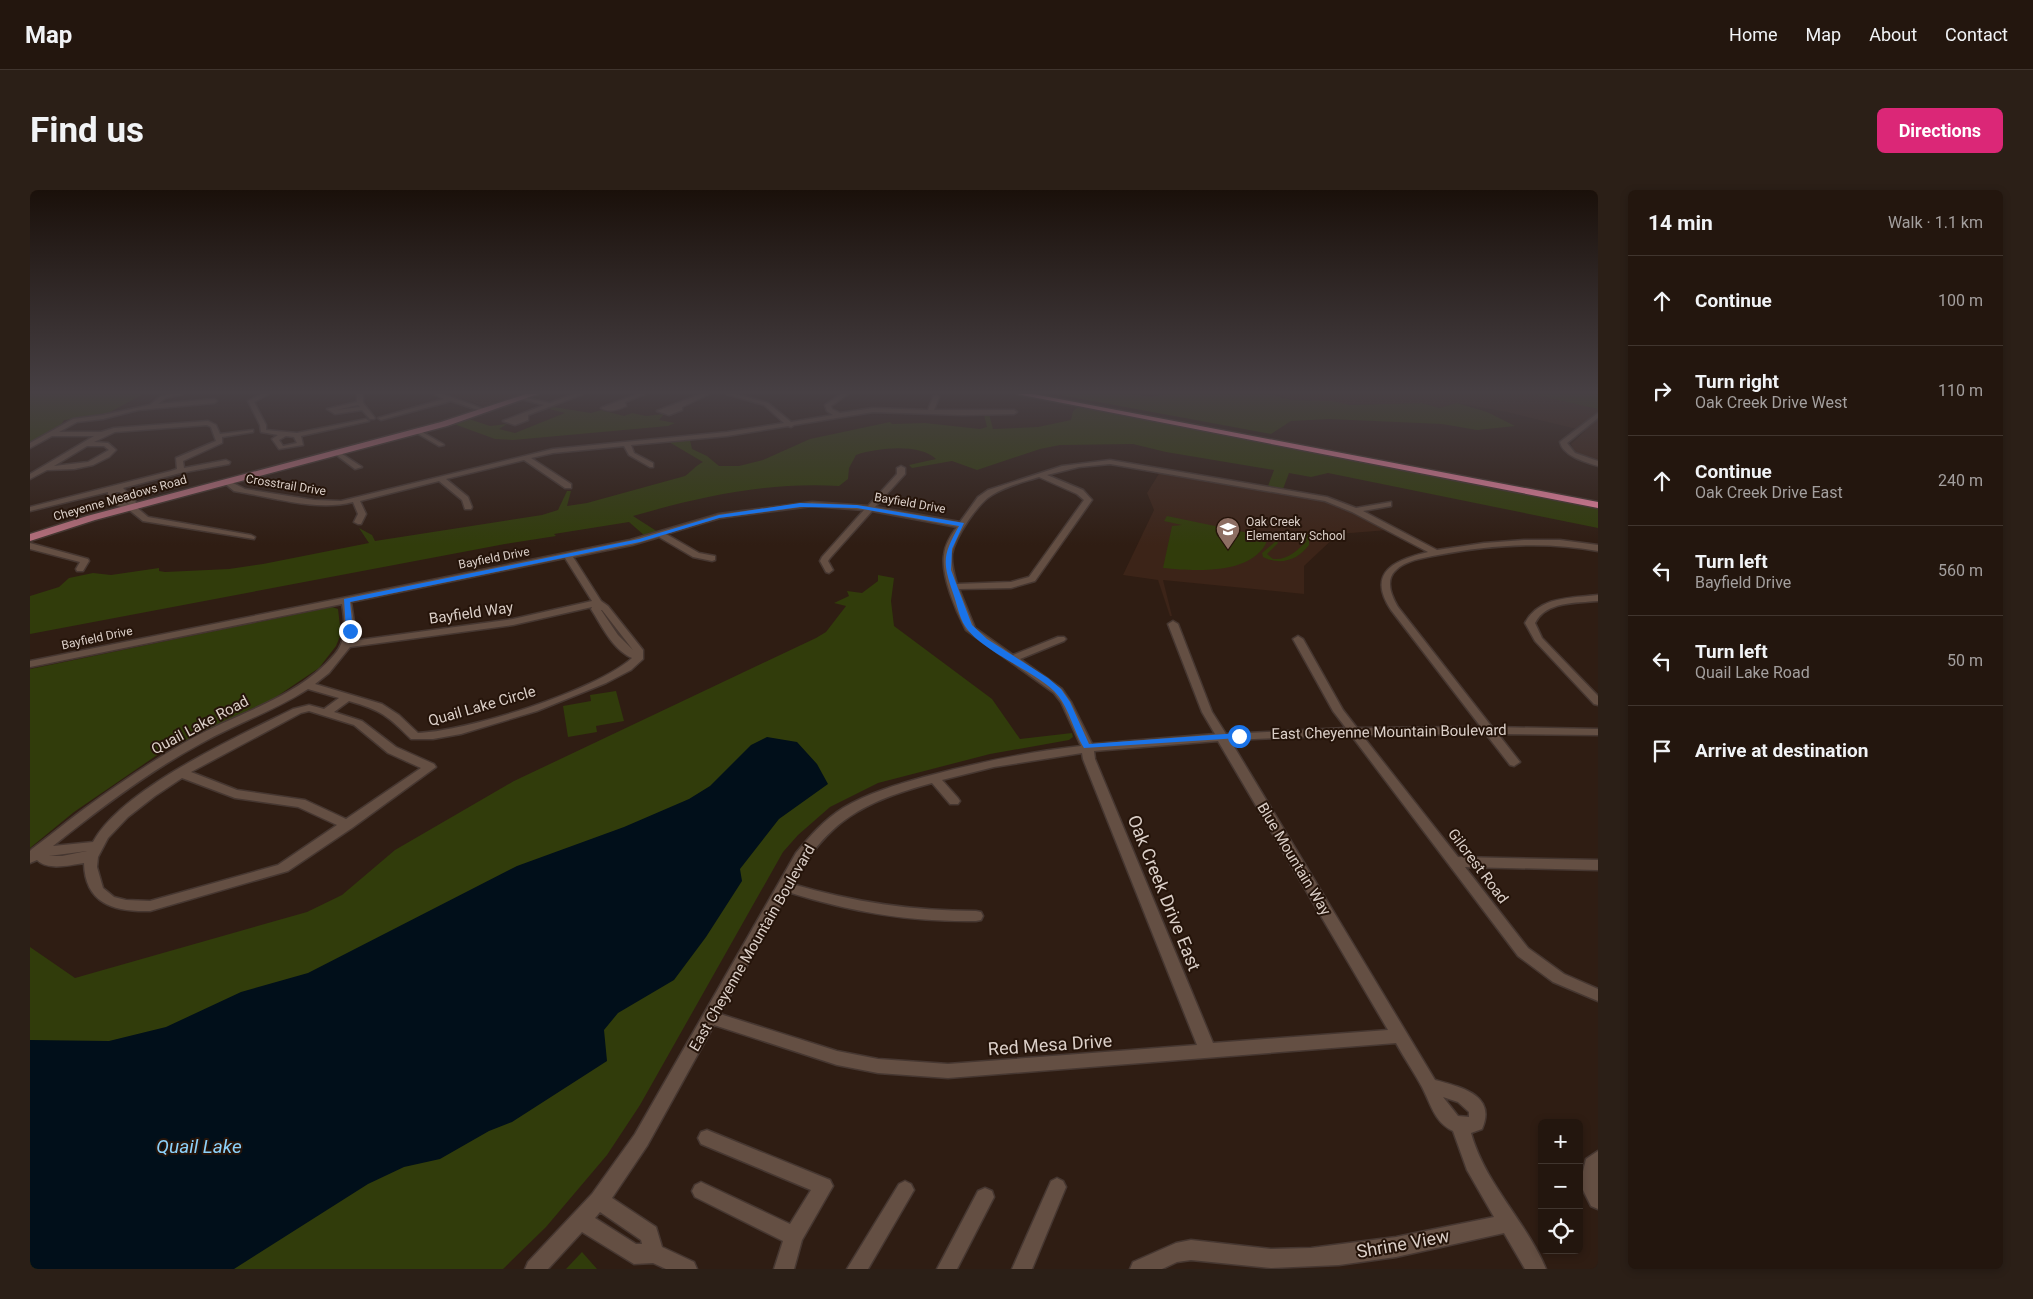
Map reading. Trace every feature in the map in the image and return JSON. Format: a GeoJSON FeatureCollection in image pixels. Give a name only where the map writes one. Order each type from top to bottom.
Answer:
{"type":"FeatureCollection","features":[{"type":"Feature","properties":{"kind":"highway"},"geometry":{"type":"LineString","coordinates":[[1282,444],[1598,505]]}},
{"type":"Feature","properties":{"kind":"highway"},"geometry":{"type":"LineString","coordinates":[[1311,444],[1598,499]]}},
{"type":"Feature","properties":{"kind":"main road","name":"Cheyenne Meadows Road"},"geometry":{"type":"LineString","coordinates":[[30,538],[70,524],[131,507],[371,444]]}},
{"type":"Feature","properties":{"kind":"street"},"geometry":{"type":"LineString","coordinates":[[30,477],[86,444]]}},
{"type":"Feature","properties":{"kind":"street"},"geometry":{"type":"LineString","coordinates":[[46,468],[73,467],[96,461],[113,450],[106,444]]}},
{"type":"Feature","properties":{"kind":"street"},"geometry":{"type":"LineString","coordinates":[[179,467],[179,460],[182,458],[218,444]]}},
{"type":"Feature","properties":{"kind":"street"},"geometry":{"type":"LineString","coordinates":[[278,444],[281,448],[299,444]]}},
{"type":"Feature","properties":{"kind":"street","name":"Crosstrail Drive"},"geometry":{"type":"LineString","coordinates":[[227,482],[240,490],[333,504],[356,501],[553,451],[623,444]]}},
{"type":"Feature","properties":{"kind":"street"},"geometry":{"type":"LineString","coordinates":[[627,444],[631,454],[650,465]]}},
{"type":"Feature","properties":{"kind":"street"},"geometry":{"type":"LineString","coordinates":[[1564,444],[1573,454],[1598,464]]}},
{"type":"Feature","properties":{"kind":"street"},"geometry":{"type":"LineString","coordinates":[[74,451],[98,452]]}},
{"type":"Feature","properties":{"kind":"street"},"geometry":{"type":"LineString","coordinates":[[338,453],[358,467]]}},
{"type":"Feature","properties":{"kind":"street"},"geometry":{"type":"LineString","coordinates":[[524,457],[568,486]]}},
{"type":"Feature","properties":{"kind":"street"},"geometry":{"type":"LineString","coordinates":[[60,459],[85,459]]}},
{"type":"Feature","properties":{"kind":"street"},"geometry":{"type":"LineString","coordinates":[[30,509],[114,489],[179,467],[224,459]]}},
{"type":"Feature","properties":{"kind":"street"},"geometry":{"type":"LineString","coordinates":[[1062,639],[1012,659],[971,630],[953,587],[948,570],[948,554],[952,541],[962,524],[985,496],[1040,475],[1081,463],[1121,463],[1312,496],[1355,510],[1437,553]]}},
{"type":"Feature","properties":{"kind":"street"},"geometry":{"type":"LineString","coordinates":[[829,570],[824,562],[826,557],[901,474],[901,468]]}},
{"type":"Feature","properties":{"kind":"street"},"geometry":{"type":"LineString","coordinates":[[953,587],[1011,585],[1027,582],[1036,576],[1088,500],[1080,492],[1040,475]]}},
{"type":"Feature","properties":{"kind":"street"},"geometry":{"type":"LineString","coordinates":[[441,479],[465,499],[468,507]]}},
{"type":"Feature","properties":{"kind":"street"},"geometry":{"type":"LineString","coordinates":[[114,489],[122,490],[132,502],[131,507]]}},
{"type":"Feature","properties":{"kind":"street"},"geometry":{"type":"LineString","coordinates":[[114,489],[111,493],[121,504],[131,507],[142,517],[150,520],[251,537]]}},
{"type":"Feature","properties":{"kind":"street"},"geometry":{"type":"LineString","coordinates":[[117,500],[128,497]]}},
{"type":"Feature","properties":{"kind":"street"},"geometry":{"type":"LineString","coordinates":[[356,501],[362,514],[358,522]]}},
{"type":"Feature","properties":{"kind":"street","name":"Bayfield Drive"},"geometry":{"type":"LineString","coordinates":[[30,664],[568,556],[660,534],[710,518],[766,509],[817,504],[869,508],[962,524]]}},
{"type":"Feature","properties":{"kind":"street"},"geometry":{"type":"LineString","coordinates":[[1355,510],[1388,504]]}},
{"type":"Feature","properties":{"kind":"street"},"geometry":{"type":"LineString","coordinates":[[660,534],[696,556],[712,558]]}},
{"type":"Feature","properties":{"kind":"street"},"geometry":{"type":"LineString","coordinates":[[1514,762],[1486,729],[1394,608],[1386,593],[1385,584],[1392,569],[1408,559],[1437,553],[1524,542],[1569,543],[1598,548]]}},
{"type":"Feature","properties":{"kind":"street"},"geometry":{"type":"LineString","coordinates":[[30,546],[85,561],[80,569]]}},
{"type":"Feature","properties":{"kind":"street","name":"Quail Lake Circle"},"geometry":{"type":"LineString","coordinates":[[306,685],[387,711],[415,737],[430,738],[502,719],[558,699],[620,671],[641,659],[630,654],[614,636],[596,609],[598,603],[568,556]]}},
{"type":"Feature","properties":{"kind":"street"},"geometry":{"type":"LineString","coordinates":[[1598,598],[1542,607],[1533,614],[1530,623],[1538,639],[1598,702]]}},
{"type":"Feature","properties":{"kind":"street"},"geometry":{"type":"LineString","coordinates":[[346,600],[350,625],[346,645]]}},
{"type":"Feature","properties":{"kind":"street","name":"Bayfield Way"},"geometry":{"type":"LineString","coordinates":[[346,645],[513,622],[598,603]]}},
{"type":"Feature","properties":{"kind":"street","name":"Blue Mountain Way"},"geometry":{"type":"LineString","coordinates":[[1173,624],[1207,712],[1398,1036],[1430,1086],[1442,1114],[1460,1125]]}},
{"type":"Feature","properties":{"kind":"street","name":"Gilcrest Road"},"geometry":{"type":"LineString","coordinates":[[1298,640],[1332,701],[1353,730],[1524,952],[1536,964],[1565,983],[1598,995]]}},
{"type":"Feature","properties":{"kind":"street","name":"Quail Lake Road"},"geometry":{"type":"LineString","coordinates":[[34,855],[114,792],[154,766],[197,741],[306,685],[326,670],[346,645]]}},
{"type":"Feature","properties":{"kind":"street","name":"Oak Creek Drive East"},"geometry":{"type":"LineString","coordinates":[[1012,659],[1046,680],[1063,695],[1086,747],[1208,1052]]}},
{"type":"Feature","properties":{"kind":"street"},"geometry":{"type":"LineString","coordinates":[[328,712],[348,697]]}},
{"type":"Feature","properties":{"kind":"street"},"geometry":{"type":"LineString","coordinates":[[309,708],[328,712],[364,726],[392,750],[430,767],[283,868],[150,906],[138,906],[107,900],[100,896],[96,890],[90,866],[94,852],[118,820],[181,772],[297,712],[309,708]]}},
{"type":"Feature","properties":{"kind":"street","name":"East Cheyenne Mountain Boulevard"},"geometry":{"type":"LineString","coordinates":[[536,1269],[599,1200],[641,1140],[712,1018],[784,886],[812,842],[843,814],[871,798],[934,778],[1003,760],[1086,747],[1221,736],[1353,730],[1486,729],[1598,732]]}},
{"type":"Feature","properties":{"kind":"street"},"geometry":{"type":"LineString","coordinates":[[181,772],[235,794],[301,803],[348,825]]}},
{"type":"Feature","properties":{"kind":"street"},"geometry":{"type":"LineString","coordinates":[[934,778],[954,801]]}},
{"type":"Feature","properties":{"kind":"street"},"geometry":{"type":"LineString","coordinates":[[34,855],[45,860],[62,861],[94,852]]}},
{"type":"Feature","properties":{"kind":"street"},"geometry":{"type":"LineString","coordinates":[[1455,862],[1598,865]]}},
{"type":"Feature","properties":{"kind":"street"},"geometry":{"type":"LineString","coordinates":[[784,886],[832,901],[875,911],[929,916],[976,916]]}},
{"type":"Feature","properties":{"kind":"street","name":"Red Mesa Drive"},"geometry":{"type":"LineString","coordinates":[[712,1018],[837,1058],[878,1066],[920,1069],[981,1070],[1398,1036]]}},
{"type":"Feature","properties":{"kind":"street"},"geometry":{"type":"LineString","coordinates":[[1430,1086],[1461,1095],[1475,1106],[1479,1116],[1476,1123],[1460,1125],[1462,1137],[1474,1165],[1536,1269]]}},
{"type":"Feature","properties":{"kind":"street"},"geometry":{"type":"LineString","coordinates":[[707,1138],[824,1186],[794,1236],[784,1269]]}},
{"type":"Feature","properties":{"kind":"street"},"geometry":{"type":"LineString","coordinates":[[1598,1160],[1592,1165],[1589,1184],[1598,1200]]}},
{"type":"Feature","properties":{"kind":"street"},"geometry":{"type":"LineString","coordinates":[[1022,1269],[1057,1187]]}},
{"type":"Feature","properties":{"kind":"street"},"geometry":{"type":"LineString","coordinates":[[857,1269],[905,1190]]}},
{"type":"Feature","properties":{"kind":"street"},"geometry":{"type":"LineString","coordinates":[[700,1191],[794,1236]]}},
{"type":"Feature","properties":{"kind":"street"},"geometry":{"type":"LineString","coordinates":[[946,1269],[985,1197]]}},
{"type":"Feature","properties":{"kind":"street"},"geometry":{"type":"LineString","coordinates":[[599,1200],[649,1234],[654,1253]]}},
{"type":"Feature","properties":{"kind":"street"},"geometry":{"type":"LineString","coordinates":[[581,1220],[634,1254],[654,1253],[687,1269]]}},
{"type":"Feature","properties":{"kind":"street","name":"Shrine View"},"geometry":{"type":"LineString","coordinates":[[1145,1266],[1176,1253],[1191,1250],[1284,1264],[1391,1248],[1508,1223]]}},
{"type":"Feature","properties":{"kind":"shaded area"},"geometry":{"type":"Polygon","coordinates":[[[1571,444],[1598,444],[1598,463],[1575,452],[1571,444]]]}},
{"type":"Feature","properties":{"kind":"shaded area","name":"Oak Creek Elementary School"},"geometry":{"type":"Polygon","coordinates":[[[1160,472],[1318,499],[1348,509],[1388,530],[1338,534],[1304,566],[1304,594],[1163,580],[1172,616],[1170,616],[1158,580],[1123,575],[1154,510],[1147,493],[1160,472]]]}},
{"type":"Feature","properties":{"kind":"green space"},"geometry":{"type":"Polygon","coordinates":[[[673,444],[691,444],[692,449],[707,456],[719,466],[739,466],[763,460],[798,444],[1107,444],[1060,445],[1040,449],[977,470],[952,461],[912,468],[909,465],[936,459],[929,454],[909,449],[875,450],[856,455],[849,468],[848,479],[839,486],[812,485],[760,488],[684,502],[633,516],[658,532],[645,536],[629,522],[554,534],[556,536],[30,634],[30,596],[59,587],[69,578],[93,573],[111,575],[159,568],[159,571],[165,572],[229,569],[369,543],[359,528],[372,535],[375,541],[542,515],[558,510],[567,491],[571,491],[567,506],[587,503],[685,476],[703,462],[673,444]]]}},
{"type":"Feature","properties":{"kind":"green space"},"geometry":{"type":"Polygon","coordinates":[[[1134,444],[1276,444],[1476,482],[1598,508],[1598,528],[1328,473],[1311,477],[1289,473],[1283,489],[1268,486],[1274,470],[1166,452],[1134,444]]]}},
{"type":"Feature","properties":{"kind":"green space"},"geometry":{"type":"Polygon","coordinates":[[[1167,516],[1268,537],[1276,535],[1287,538],[1286,542],[1277,541],[1278,543],[1267,554],[1273,559],[1288,556],[1307,541],[1286,536],[1287,531],[1309,535],[1309,545],[1294,558],[1282,561],[1269,560],[1263,557],[1262,553],[1276,541],[1268,539],[1261,551],[1250,560],[1237,565],[1206,570],[1163,568],[1172,526],[1182,525],[1164,521],[1167,516]]]}},
{"type":"Feature","properties":{"kind":"green space"},"geometry":{"type":"Polygon","coordinates":[[[878,575],[894,578],[891,601],[894,626],[992,699],[1020,739],[1072,733],[1073,737],[1069,740],[990,754],[878,783],[830,807],[798,835],[783,852],[640,1105],[607,1155],[546,1227],[503,1269],[30,1269],[30,947],[75,978],[307,912],[342,895],[395,850],[514,781],[816,638],[826,632],[846,606],[834,603],[849,596],[847,591],[862,593],[878,581],[878,575]]]}},
{"type":"Feature","properties":{"kind":"green space"},"geometry":{"type":"Polygon","coordinates":[[[332,607],[338,609],[341,634],[336,646],[319,668],[273,699],[163,751],[74,812],[30,848],[30,669],[332,607]]]}},
{"type":"Feature","properties":{"kind":"green space"},"geometry":{"type":"Polygon","coordinates":[[[616,691],[624,721],[596,726],[597,732],[568,737],[563,706],[591,701],[590,695],[616,691]]]}},
{"type":"Feature","properties":{"kind":"green space"},"geometry":{"type":"Polygon","coordinates":[[[582,1252],[597,1269],[566,1269],[582,1252]]]}},
{"type":"Feature","properties":{"kind":"water","name":"Quail Lake"},"geometry":{"type":"Polygon","coordinates":[[[767,737],[797,742],[817,764],[828,784],[779,819],[740,869],[742,881],[706,937],[674,980],[618,1013],[604,1030],[607,1061],[512,1122],[489,1131],[440,1159],[404,1167],[368,1184],[234,1269],[30,1269],[30,1040],[109,1041],[166,1027],[241,992],[308,973],[517,866],[624,827],[689,799],[710,786],[751,745],[767,737]]]}},
{"type":"Feature","properties":{"kind":"place","name":"Oak Creek Elementary School"},"geometry":{"type":"Point","coordinates":[1228,550]}},
{"type":"Feature","properties":{"kind":"route"},"geometry":{"type":"LineString","coordinates":[[350,631],[350,619],[346,600],[640,540],[719,516],[812,504],[857,506],[962,524],[949,549],[948,570],[968,626],[984,641],[1046,680],[1063,695],[1086,747],[1239,736]]}}]}
